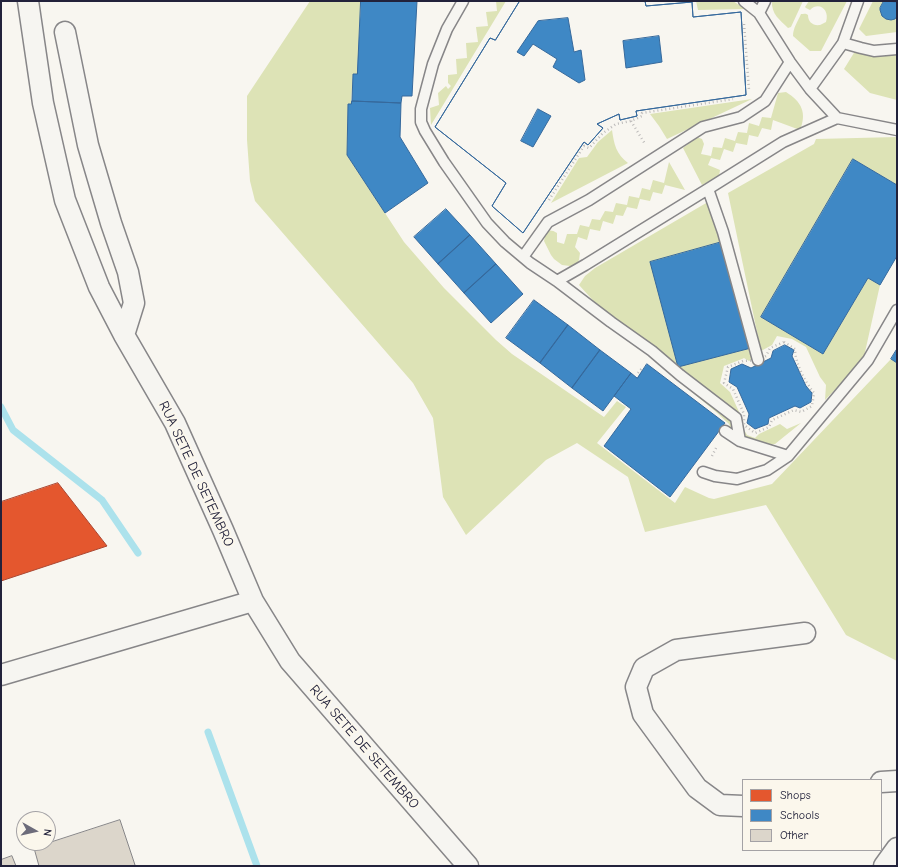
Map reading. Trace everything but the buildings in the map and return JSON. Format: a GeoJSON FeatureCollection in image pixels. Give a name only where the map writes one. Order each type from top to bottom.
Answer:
{"type":"FeatureCollection","features":[{"type":"Feature","properties":{"kind":"street","name":"RUA SETE DE SETEMBRO"},"geometry":{"type":"LineString","coordinates":[[28,1],[43,102],[65,200],[99,287],[124,335],[175,423],[254,601],[290,661],[468,866]]}},
{"type":"Feature","properties":{"kind":"street"},"geometry":{"type":"LineString","coordinates":[[65,32],[88,144],[111,223],[128,272],[134,303],[124,335]]}},
{"type":"Feature","properties":{"kind":"street"},"geometry":{"type":"LineString","coordinates":[[1,675],[254,601]]}},
{"type":"Feature","properties":{"kind":"street"},"geometry":{"type":"LineString","coordinates":[[742,806],[720,805],[697,788],[644,714],[636,687],[644,668],[676,650],[806,633]]}},
{"type":"Feature","properties":{"kind":"street"},"geometry":{"type":"LineString","coordinates":[[882,782],[897,781]]}},
{"type":"Feature","properties":{"kind":"street"},"geometry":{"type":"LineString","coordinates":[[884,866],[897,848]]}},
{"type":"Feature","properties":{"kind":"lane"},"geometry":{"type":"LineString","coordinates":[[463,1],[446,29],[433,64],[421,109],[421,122],[444,162],[487,223],[505,242],[530,263],[652,351],[680,375],[736,418],[740,441]]}},
{"type":"Feature","properties":{"kind":"lane"},"geometry":{"type":"LineString","coordinates":[[744,1],[759,13],[790,62],[810,89],[837,118]]}},
{"type":"Feature","properties":{"kind":"lane"},"geometry":{"type":"LineString","coordinates":[[759,13],[765,1]]}},
{"type":"Feature","properties":{"kind":"lane"},"geometry":{"type":"LineString","coordinates":[[810,89],[843,43],[858,1]]}},
{"type":"Feature","properties":{"kind":"lane"},"geometry":{"type":"LineString","coordinates":[[843,43],[874,51],[897,49]]}},
{"type":"Feature","properties":{"kind":"lane"},"geometry":{"type":"LineString","coordinates":[[523,257],[548,222],[589,200],[704,127],[741,117],[765,101],[790,62]]}},
{"type":"Feature","properties":{"kind":"lane"},"geometry":{"type":"LineString","coordinates":[[557,281],[585,266],[783,142],[837,118],[897,130]]}},
{"type":"Feature","properties":{"kind":"lane"},"geometry":{"type":"LineString","coordinates":[[708,189],[723,232],[758,360]]}},
{"type":"Feature","properties":{"kind":"lane"},"geometry":{"type":"LineString","coordinates":[[703,472],[715,476],[737,479],[767,470],[788,456],[868,360],[897,310]]}},
{"type":"Feature","properties":{"kind":"lane"},"geometry":{"type":"LineString","coordinates":[[725,431],[740,441],[788,456]]}},
{"type":"Feature","properties":{"kind":"path"},"geometry":{"type":"LineString","coordinates":[[744,20],[750,96]]}},
{"type":"Feature","properties":{"kind":"path"},"geometry":{"type":"LineString","coordinates":[[549,200],[584,146],[589,148],[603,133],[616,124],[630,121],[642,116],[642,113],[734,99]]}},
{"type":"Feature","properties":{"kind":"path"},"geometry":{"type":"LineString","coordinates":[[630,121],[648,149]]}},
{"type":"Feature","properties":{"kind":"path"},"geometry":{"type":"LineString","coordinates":[[784,342],[795,349],[795,357],[808,386],[814,393],[812,406],[801,412],[794,410],[772,420],[769,428],[755,432],[744,426],[744,414],[732,389],[724,383],[728,368],[743,361],[758,360],[766,356],[770,348],[784,342]]}},
{"type":"Feature","properties":{"kind":"green space"},"geometry":{"type":"Polygon","coordinates":[[[310,1],[361,1],[357,74],[353,74],[351,104],[348,104],[347,155],[404,242],[444,288],[512,354],[604,417],[617,401],[626,407],[597,443],[675,503],[685,487],[714,499],[772,484],[891,359],[897,363],[897,661],[846,635],[766,505],[645,532],[628,477],[577,443],[546,460],[466,535],[443,497],[433,418],[413,383],[255,201],[250,181],[247,140],[247,96],[310,1]]]}},
{"type":"Feature","properties":{"kind":"green space"},"geometry":{"type":"Polygon","coordinates":[[[496,1],[506,1],[431,125],[430,108],[439,105],[438,93],[446,86],[448,89],[451,86],[448,83],[448,75],[457,74],[456,59],[467,58],[466,43],[478,42],[476,27],[488,26],[486,12],[497,11],[496,1]]]}},
{"type":"Feature","properties":{"kind":"green space"},"geometry":{"type":"Polygon","coordinates":[[[696,1],[733,1],[745,9],[698,10],[696,1]]]}},
{"type":"Feature","properties":{"kind":"green space"},"geometry":{"type":"Polygon","coordinates":[[[772,1],[803,1],[791,27],[788,28],[777,16],[773,10],[772,1]]]}},
{"type":"Feature","properties":{"kind":"green space"},"geometry":{"type":"Polygon","coordinates":[[[809,1],[847,1],[821,51],[810,51],[793,36],[801,14],[807,14],[810,22],[815,25],[820,25],[826,22],[827,18],[823,8],[817,6],[810,10],[805,7],[809,1]]]}},
{"type":"Feature","properties":{"kind":"green space"},"geometry":{"type":"Polygon","coordinates":[[[873,1],[897,1],[897,32],[866,36],[859,29],[873,1]]]}},
{"type":"Feature","properties":{"kind":"green space"},"geometry":{"type":"Polygon","coordinates":[[[857,48],[897,52],[897,100],[870,93],[844,69],[857,48]]]}},
{"type":"Feature","properties":{"kind":"green space"},"geometry":{"type":"Polygon","coordinates":[[[786,92],[796,100],[802,108],[803,118],[800,130],[773,120],[771,130],[762,128],[758,137],[749,135],[747,145],[736,143],[733,152],[724,149],[720,160],[711,158],[708,165],[720,170],[719,176],[702,185],[683,148],[697,137],[702,139],[704,144],[701,154],[711,156],[713,147],[722,148],[725,138],[735,141],[738,132],[747,133],[749,123],[759,126],[762,117],[771,118],[778,93],[786,92]]]}},
{"type":"Feature","properties":{"kind":"green space"},"geometry":{"type":"Polygon","coordinates":[[[752,99],[667,139],[650,114],[752,99]]]}},
{"type":"Feature","properties":{"kind":"green space"},"geometry":{"type":"Polygon","coordinates":[[[612,130],[616,148],[624,160],[628,163],[551,203],[579,158],[587,157],[598,142],[612,130]]]}},
{"type":"Feature","properties":{"kind":"green space"},"geometry":{"type":"Polygon","coordinates":[[[897,137],[897,185],[853,159],[761,317],[823,354],[868,278],[880,285],[863,361],[825,400],[826,385],[820,377],[806,347],[792,339],[777,336],[772,345],[761,351],[728,193],[814,144],[816,139],[897,137]]]}},
{"type":"Feature","properties":{"kind":"green space"},"geometry":{"type":"Polygon","coordinates":[[[669,162],[685,190],[665,185],[662,194],[653,192],[650,201],[640,199],[637,209],[627,207],[623,216],[616,215],[613,224],[603,221],[600,231],[590,229],[587,240],[578,237],[575,247],[580,253],[579,260],[574,266],[562,265],[554,259],[544,241],[546,231],[552,230],[557,233],[557,242],[564,244],[567,234],[577,234],[580,225],[589,227],[592,219],[600,220],[605,211],[613,212],[616,203],[627,205],[629,196],[639,198],[642,188],[650,190],[653,180],[664,183],[669,162]]]}},
{"type":"Feature","properties":{"kind":"green space"},"geometry":{"type":"Polygon","coordinates":[[[713,199],[753,359],[749,361],[744,358],[724,366],[720,383],[730,392],[740,414],[742,426],[747,435],[755,438],[759,434],[780,424],[787,429],[801,423],[775,444],[762,446],[735,440],[729,424],[620,330],[579,285],[585,276],[595,268],[713,199]]]}},
{"type":"Feature","properties":{"kind":"waterway"},"geometry":{"type":"LineString","coordinates":[[1,407],[13,430],[102,500],[138,553]]}},
{"type":"Feature","properties":{"kind":"waterway"},"geometry":{"type":"LineString","coordinates":[[208,732],[257,866]]}}]}
